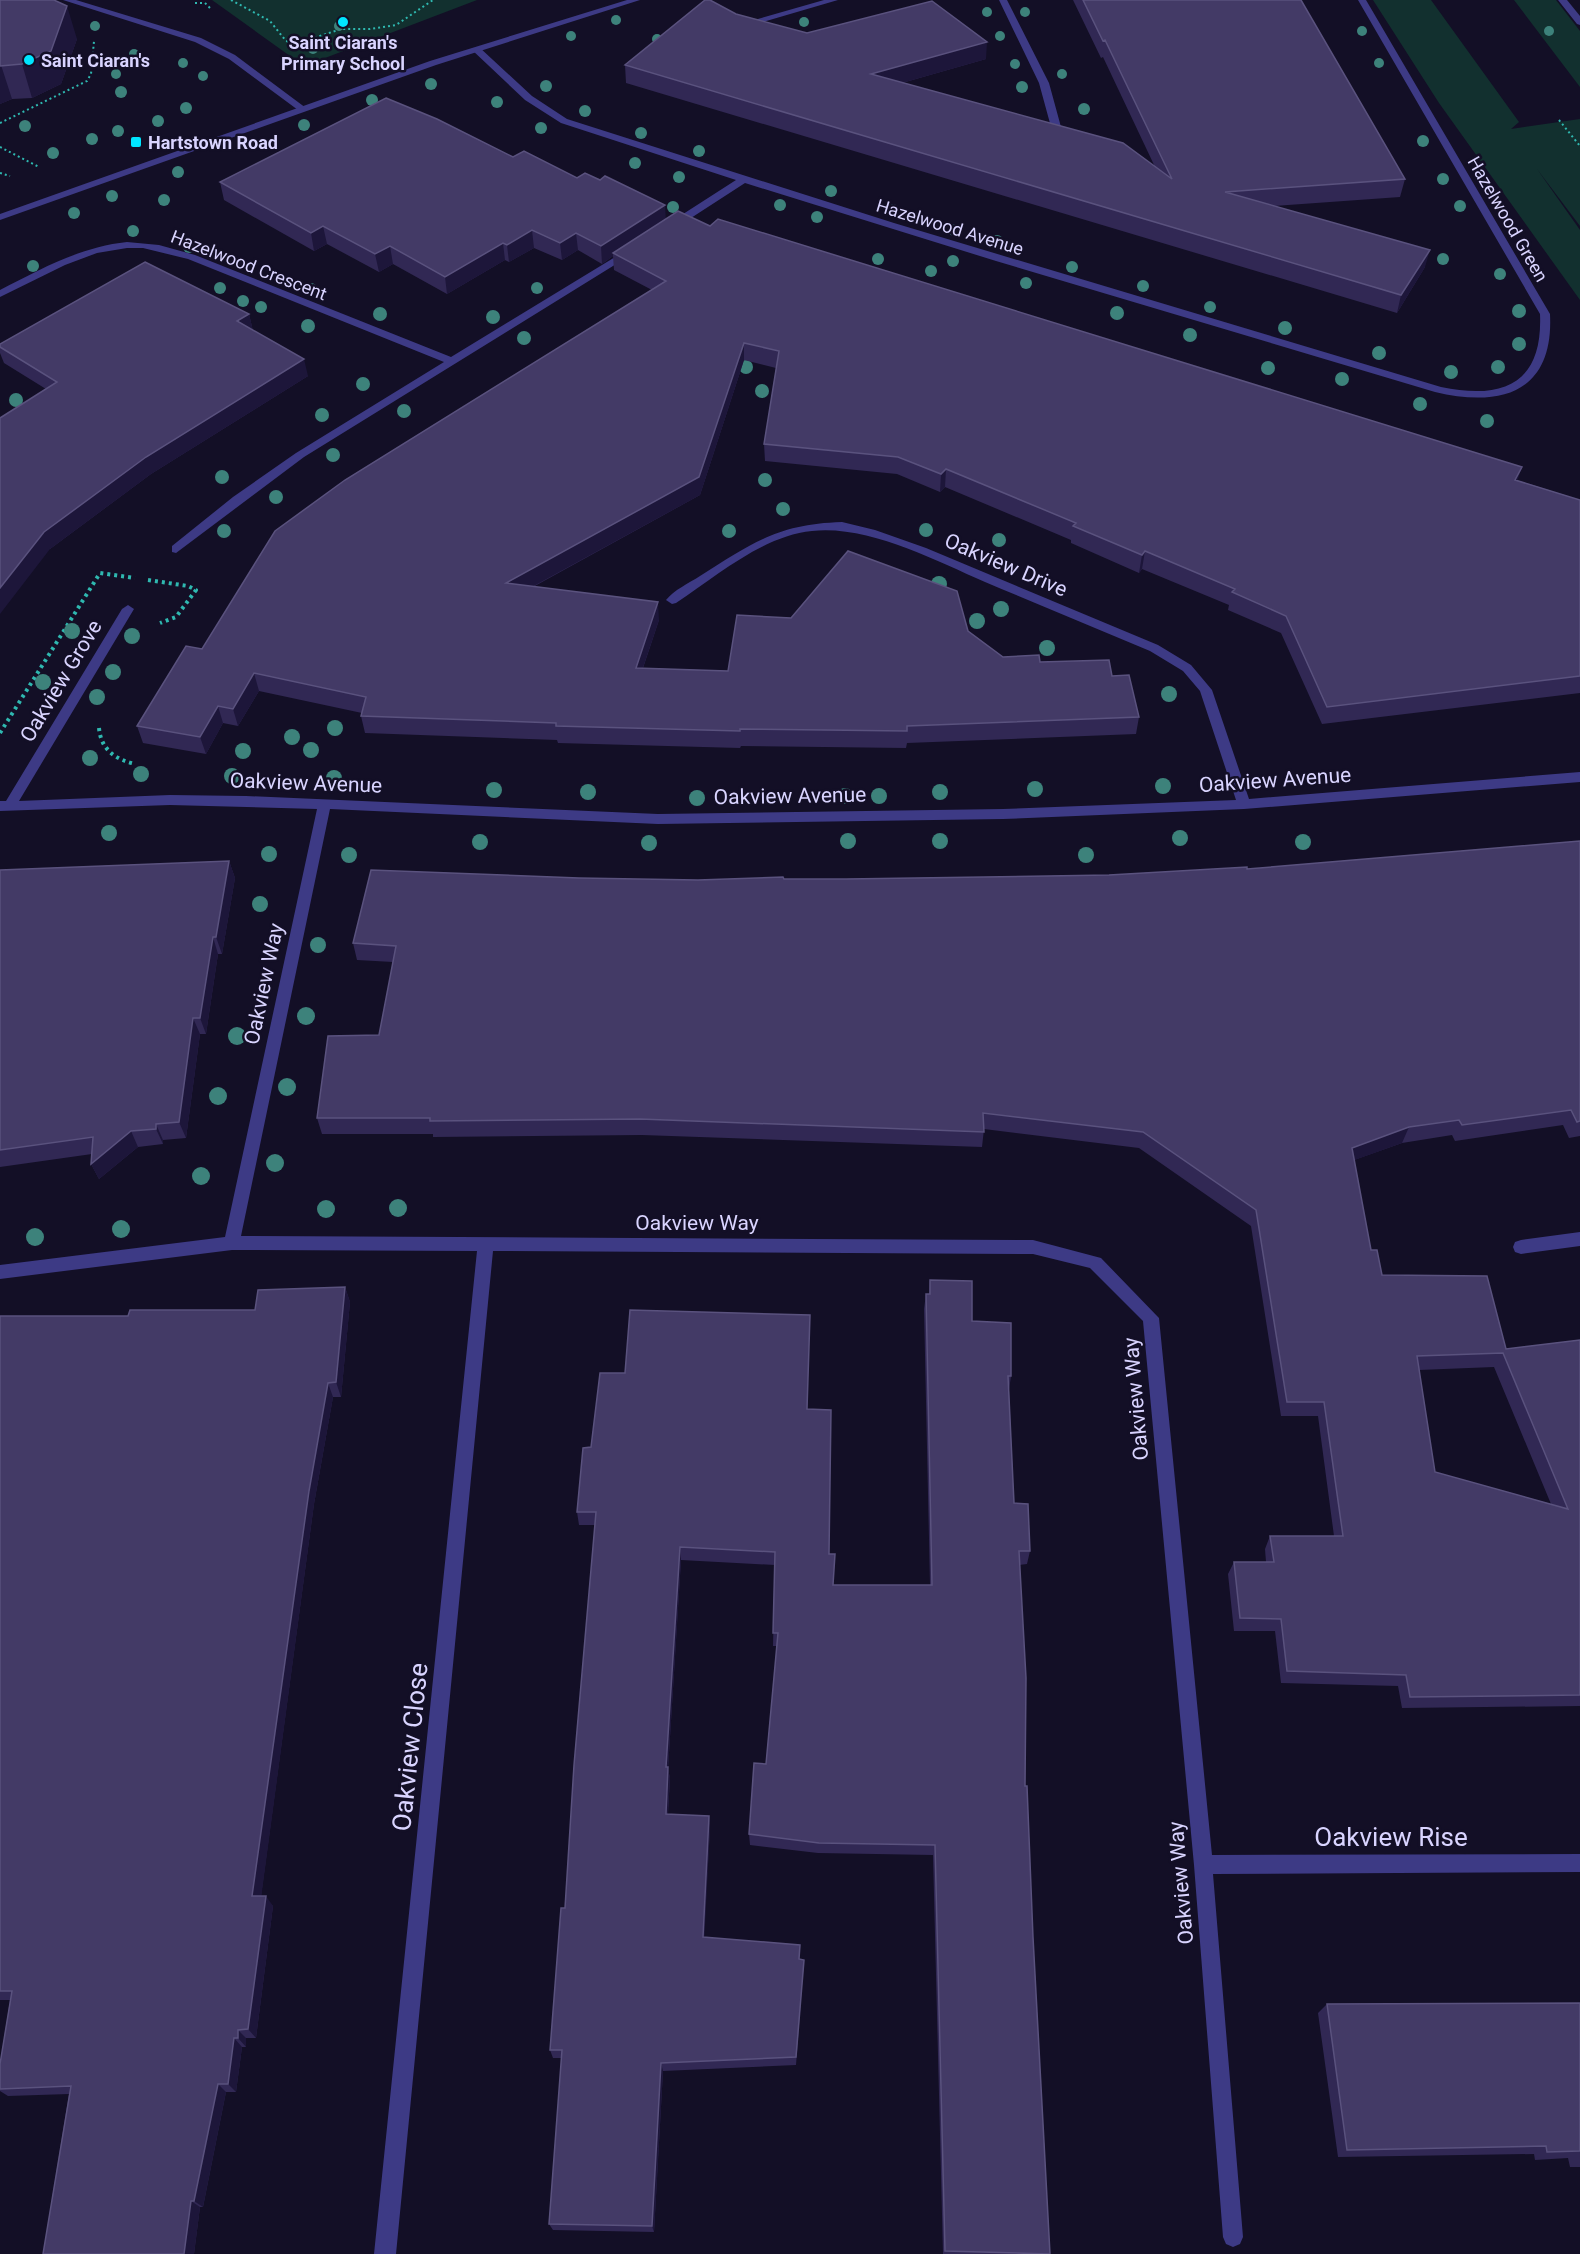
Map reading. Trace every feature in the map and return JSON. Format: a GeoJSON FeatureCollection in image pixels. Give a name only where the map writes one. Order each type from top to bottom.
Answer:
{"type":"FeatureCollection","features":[{"type":"Feature","properties":{"kind":"street"},"geometry":{"type":"LineString","coordinates":[[67,0],[198,40],[232,57],[301,108]]}},
{"type":"Feature","properties":{"kind":"street"},"geometry":{"type":"LineString","coordinates":[[2,214],[301,108],[476,49],[636,0]]}},
{"type":"Feature","properties":{"kind":"street"},"geometry":{"type":"LineString","coordinates":[[738,26],[834,0]]}},
{"type":"Feature","properties":{"kind":"street"},"geometry":{"type":"LineString","coordinates":[[1003,0],[1044,83],[1056,127]]}},
{"type":"Feature","properties":{"kind":"street","name":"Hazelwood Green"},"geometry":{"type":"LineString","coordinates":[[1362,0],[1545,314],[1548,336],[1542,354],[1530,375],[1515,387],[1494,394],[1473,396],[1439,390]]}},
{"type":"Feature","properties":{"kind":"street"},"geometry":{"type":"LineString","coordinates":[[1562,0],[1580,22]]}},
{"type":"Feature","properties":{"kind":"street","name":"Hazelwood Avenue"},"geometry":{"type":"LineString","coordinates":[[476,49],[534,104],[548,113],[631,144],[1120,297],[1439,390]]}},
{"type":"Feature","properties":{"kind":"street"},"geometry":{"type":"LineString","coordinates":[[659,234],[743,180]]}},
{"type":"Feature","properties":{"kind":"street","name":"Hazelwood Crescent"},"geometry":{"type":"LineString","coordinates":[[0,294],[68,261],[97,250],[124,245],[146,245],[208,264],[453,362]]}},
{"type":"Feature","properties":{"kind":"street"},"geometry":{"type":"LineString","coordinates":[[176,549],[237,500],[300,455],[641,246]]}},
{"type":"Feature","properties":{"kind":"street","name":"Oakview Drive"},"geometry":{"type":"LineString","coordinates":[[672,600],[749,550],[772,538],[810,527],[842,526],[858,529],[922,551],[1154,648],[1187,668],[1206,690],[1244,804]]}},
{"type":"Feature","properties":{"kind":"street","name":"Oakview Grove"},"geometry":{"type":"LineString","coordinates":[[5,805],[128,609]]}},
{"type":"Feature","properties":{"kind":"street","name":"Oakview Avenue"},"geometry":{"type":"LineString","coordinates":[[5,805],[170,800],[325,804],[658,819],[1003,814],[1244,804],[1580,777]]}},
{"type":"Feature","properties":{"kind":"street","name":"Oakview Way"},"geometry":{"type":"LineString","coordinates":[[232,1243],[325,804]]}},
{"type":"Feature","properties":{"kind":"street"},"geometry":{"type":"LineString","coordinates":[[1521,1247],[1580,1239]]}},
{"type":"Feature","properties":{"kind":"street","name":"Oakview Way"},"geometry":{"type":"LineString","coordinates":[[0,1272],[232,1243],[1034,1247],[1095,1263],[1151,1318],[1203,1865],[1233,2237]]}},
{"type":"Feature","properties":{"kind":"street","name":"Oakview Close"},"geometry":{"type":"LineString","coordinates":[[385,2254],[486,1244]]}},
{"type":"Feature","properties":{"kind":"street","name":"Oakview Rise"},"geometry":{"type":"LineString","coordinates":[[1203,1865],[1580,1863]]}},
{"type":"Feature","properties":{"kind":"path"},"geometry":{"type":"LineString","coordinates":[[231,0],[270,21],[286,41],[296,44],[340,29],[370,29],[396,25],[433,0]]}},
{"type":"Feature","properties":{"kind":"path"},"geometry":{"type":"LineString","coordinates":[[0,123],[90,77],[95,36]]}},
{"type":"Feature","properties":{"kind":"path"},"geometry":{"type":"LineString","coordinates":[[1559,120],[1580,146]]}},
{"type":"Feature","properties":{"kind":"path"},"geometry":{"type":"LineString","coordinates":[[0,147],[42,169]]}},
{"type":"Feature","properties":{"kind":"path"},"geometry":{"type":"LineString","coordinates":[[0,733],[100,573],[188,586],[196,590],[176,617],[155,624]]}},
{"type":"Feature","properties":{"kind":"path"},"geometry":{"type":"LineString","coordinates":[[99,722],[99,738],[109,752],[122,762],[146,765]]}},
{"type":"Feature","properties":{"kind":"green space","name":"Saint Ciaran's Primary School"},"geometry":{"type":"Polygon","coordinates":[[[212,0],[477,0],[304,66],[212,0]]]}},
{"type":"Feature","properties":{"kind":"green space"},"geometry":{"type":"Polygon","coordinates":[[[1373,0],[1431,0],[1519,122],[1511,129],[1580,119],[1580,226],[1537,169],[1580,230],[1580,300],[1439,103],[1373,0]]]}},
{"type":"Feature","properties":{"kind":"green space"},"geometry":{"type":"Polygon","coordinates":[[[1514,0],[1556,0],[1580,31],[1580,87],[1514,0]]]}},
{"type":"Feature","properties":{"kind":"building"},"geometry":{"type":"Polygon","coordinates":[[[0,0],[54,0],[67,6],[51,51],[22,64],[0,66],[0,0]]]}},
{"type":"Feature","properties":{"kind":"building"},"geometry":{"type":"Polygon","coordinates":[[[705,0],[710,0],[736,14],[807,33],[932,1],[987,42],[871,74],[1123,143],[1172,179],[1105,40],[1103,41],[1083,0],[1301,0],[1405,179],[1225,192],[1430,250],[1401,295],[625,65],[705,0]]]}},
{"type":"Feature","properties":{"kind":"building"},"geometry":{"type":"Polygon","coordinates":[[[386,98],[437,119],[513,157],[524,151],[577,178],[585,173],[600,180],[605,176],[665,205],[601,246],[576,233],[560,243],[532,230],[507,245],[503,243],[445,277],[390,246],[375,254],[323,226],[311,233],[220,182],[386,98]]]}},
{"type":"Feature","properties":{"kind":"building"},"geometry":{"type":"Polygon","coordinates":[[[678,211],[710,226],[718,219],[1522,467],[1515,480],[1580,500],[1580,676],[1327,707],[1286,616],[1232,592],[1235,589],[1145,551],[1142,555],[1073,526],[1076,523],[946,469],[941,474],[898,457],[764,444],[779,351],[744,343],[699,477],[506,583],[658,602],[636,668],[728,671],[737,615],[791,618],[848,551],[957,591],[968,631],[1003,657],[1039,655],[1040,662],[1109,660],[1112,676],[1129,675],[1139,717],[907,726],[907,731],[740,729],[740,731],[556,726],[556,723],[361,716],[366,697],[254,673],[233,709],[218,706],[200,737],[137,726],[186,646],[202,649],[275,531],[345,480],[666,281],[613,253],[678,211]]]}},
{"type":"Feature","properties":{"kind":"building"},"geometry":{"type":"Polygon","coordinates":[[[145,262],[249,314],[237,321],[304,359],[146,457],[44,532],[0,588],[0,418],[57,382],[0,347],[0,344],[145,262]]]}},
{"type":"Feature","properties":{"kind":"building"},"geometry":{"type":"Polygon","coordinates":[[[1580,841],[1580,1121],[1577,1122],[1571,1110],[1462,1125],[1459,1120],[1409,1127],[1352,1148],[1371,1250],[1377,1250],[1382,1275],[1487,1276],[1506,1349],[1580,1340],[1580,1695],[1410,1697],[1406,1675],[1287,1671],[1281,1619],[1240,1618],[1234,1562],[1274,1562],[1270,1536],[1343,1536],[1324,1402],[1287,1402],[1256,1210],[1143,1132],[983,1113],[984,1132],[640,1119],[430,1121],[430,1118],[317,1118],[328,1036],[379,1035],[396,946],[353,943],[371,870],[698,880],[783,877],[784,879],[846,879],[1109,875],[1247,867],[1247,869],[1580,841]],[[1503,1353],[1417,1356],[1435,1472],[1568,1509],[1503,1353]]]}},
{"type":"Feature","properties":{"kind":"building"},"geometry":{"type":"Polygon","coordinates":[[[229,861],[216,937],[213,937],[200,1018],[193,1018],[179,1122],[156,1124],[156,1129],[131,1131],[91,1164],[93,1137],[0,1150],[0,870],[229,861]]]}},
{"type":"Feature","properties":{"kind":"building"},"geometry":{"type":"Polygon","coordinates":[[[930,1280],[972,1281],[972,1321],[1011,1323],[1011,1376],[1008,1376],[1014,1503],[1028,1504],[1030,1551],[1019,1551],[1026,1678],[1025,1786],[1027,1786],[1050,2254],[945,2251],[935,1845],[819,1843],[749,1834],[754,1763],[766,1764],[778,1633],[773,1633],[775,1552],[680,1547],[666,1767],[668,1767],[666,1814],[709,1816],[703,1937],[800,1945],[799,1959],[804,1960],[796,2057],[661,2063],[652,2226],[549,2224],[562,2050],[550,2050],[561,1908],[565,1908],[574,1765],[596,1512],[577,1512],[583,1448],[591,1447],[600,1373],[625,1373],[630,1310],[810,1315],[807,1409],[831,1410],[829,1554],[835,1554],[833,1585],[932,1585],[926,1294],[930,1294],[930,1280]]]}},
{"type":"Feature","properties":{"kind":"building"},"geometry":{"type":"Polygon","coordinates":[[[345,1287],[336,1382],[328,1383],[309,1491],[252,1896],[266,1896],[248,2029],[238,2030],[238,2038],[234,2038],[228,2084],[218,2084],[194,2201],[191,2201],[184,2254],[43,2254],[71,2086],[0,2089],[0,2064],[12,1991],[0,1991],[0,1316],[128,1316],[130,1310],[255,1310],[258,1290],[345,1287]]]}},
{"type":"Feature","properties":{"kind":"building"},"geometry":{"type":"Polygon","coordinates":[[[1580,2003],[1580,2151],[1547,2152],[1546,2146],[1347,2150],[1327,2004],[1580,2003]]]}},
{"type":"Feature","properties":{"kind":"place","name":"Saint Ciaran's Primary School"},"geometry":{"type":"Point","coordinates":[343,22]}},
{"type":"Feature","properties":{"kind":"place","name":"Saint Ciaran's"},"geometry":{"type":"Point","coordinates":[29,60]}},
{"type":"Feature","properties":{"kind":"place","name":"Hartstown Road"},"geometry":{"type":"Point","coordinates":[136,142]}}]}
